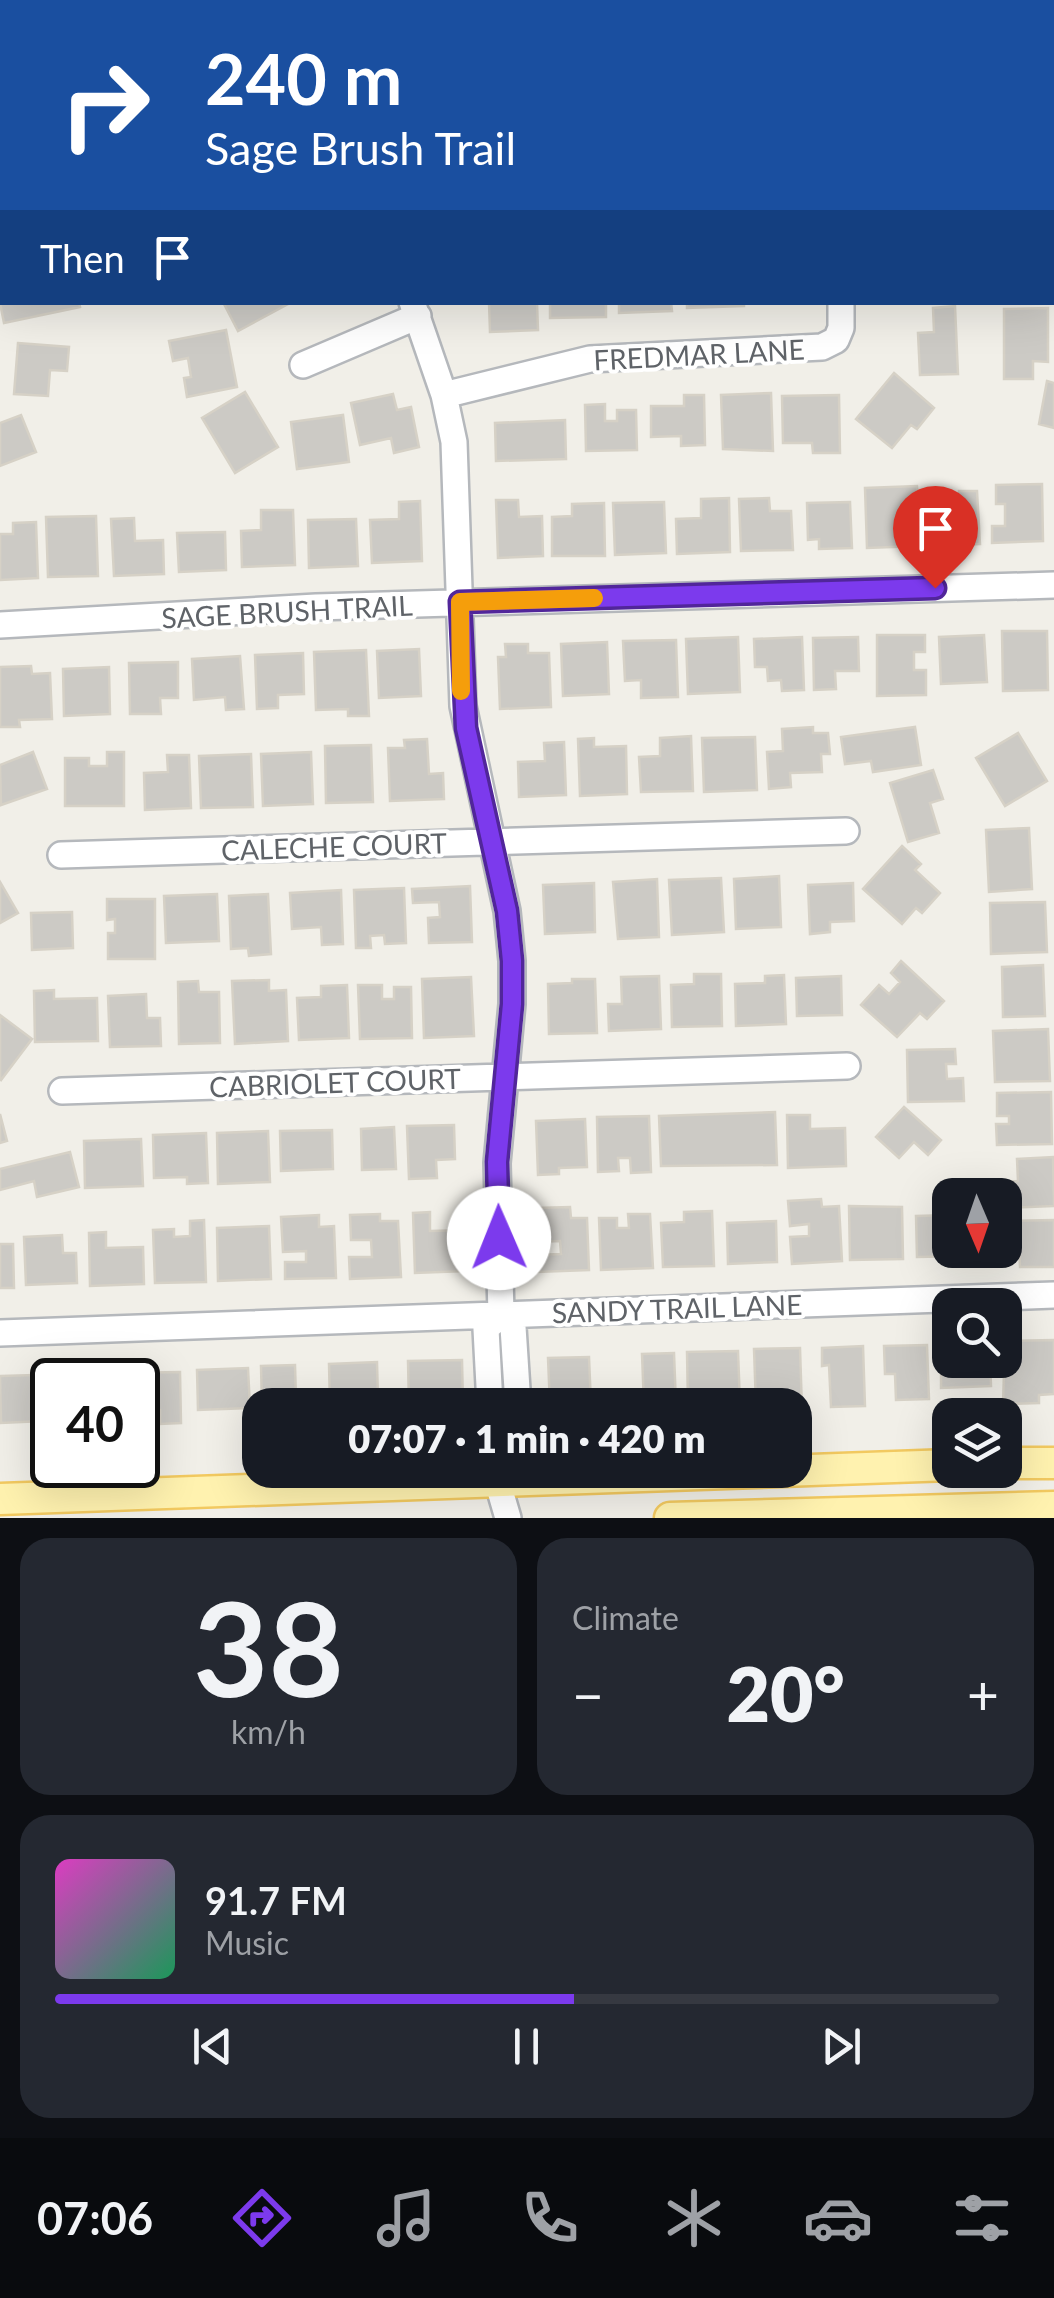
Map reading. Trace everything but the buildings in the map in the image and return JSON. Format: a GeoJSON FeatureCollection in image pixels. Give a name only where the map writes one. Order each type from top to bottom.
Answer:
{"type":"FeatureCollection","features":[{"type":"Feature","properties":{"kind":"main road"},"geometry":{"type":"LineString","coordinates":[[1022,1463],[1054,1463]]}},
{"type":"Feature","properties":{"kind":"main road"},"geometry":{"type":"LineString","coordinates":[[812,1468],[932,1465]]}},
{"type":"Feature","properties":{"kind":"main road"},"geometry":{"type":"LineString","coordinates":[[0,1499],[242,1488]]}},
{"type":"Feature","properties":{"kind":"main road"},"geometry":{"type":"LineString","coordinates":[[670,1518],[1054,1507]]}},
{"type":"Feature","properties":{"kind":"street","name":"FREDMAR LANE"},"geometry":{"type":"LineString","coordinates":[[444,394],[590,359],[805,349],[836,340],[841,328],[841,305]]}},
{"type":"Feature","properties":{"kind":"street"},"geometry":{"type":"LineString","coordinates":[[303,365],[415,310],[444,394],[459,484],[463,706],[512,961],[497,1162],[501,1314],[513,1328],[517,1388]]}},
{"type":"Feature","properties":{"kind":"street","name":"SAGE BRUSH TRAIL"},"geometry":{"type":"LineString","coordinates":[[0,625],[460,602],[1054,585]]}},
{"type":"Feature","properties":{"kind":"street","name":"CALECHE COURT"},"geometry":{"type":"LineString","coordinates":[[61,855],[846,830]]}},
{"type":"Feature","properties":{"kind":"street","name":"CABRIOLET COURT"},"geometry":{"type":"LineString","coordinates":[[62,1091],[847,1066]]}},
{"type":"Feature","properties":{"kind":"street","name":"SANDY TRAIL LANE"},"geometry":{"type":"LineString","coordinates":[[0,1333],[1054,1295]]}},
{"type":"Feature","properties":{"kind":"street"},"geometry":{"type":"LineString","coordinates":[[489,1388],[486,1329],[501,1314]]}},
{"type":"Feature","properties":{"kind":"street"},"geometry":{"type":"LineString","coordinates":[[509,1488],[510,1518]]}},
{"type":"Feature","properties":{"kind":"slow traffic"},"geometry":{"type":"LineString","coordinates":[[461,691],[460,602],[594,598]]}},
{"type":"Feature","properties":{"kind":"route"},"geometry":{"type":"LineString","coordinates":[[499,1238],[497,1162],[512,1004],[512,961],[507,911],[466,728],[460,602],[935,588]]}}]}
